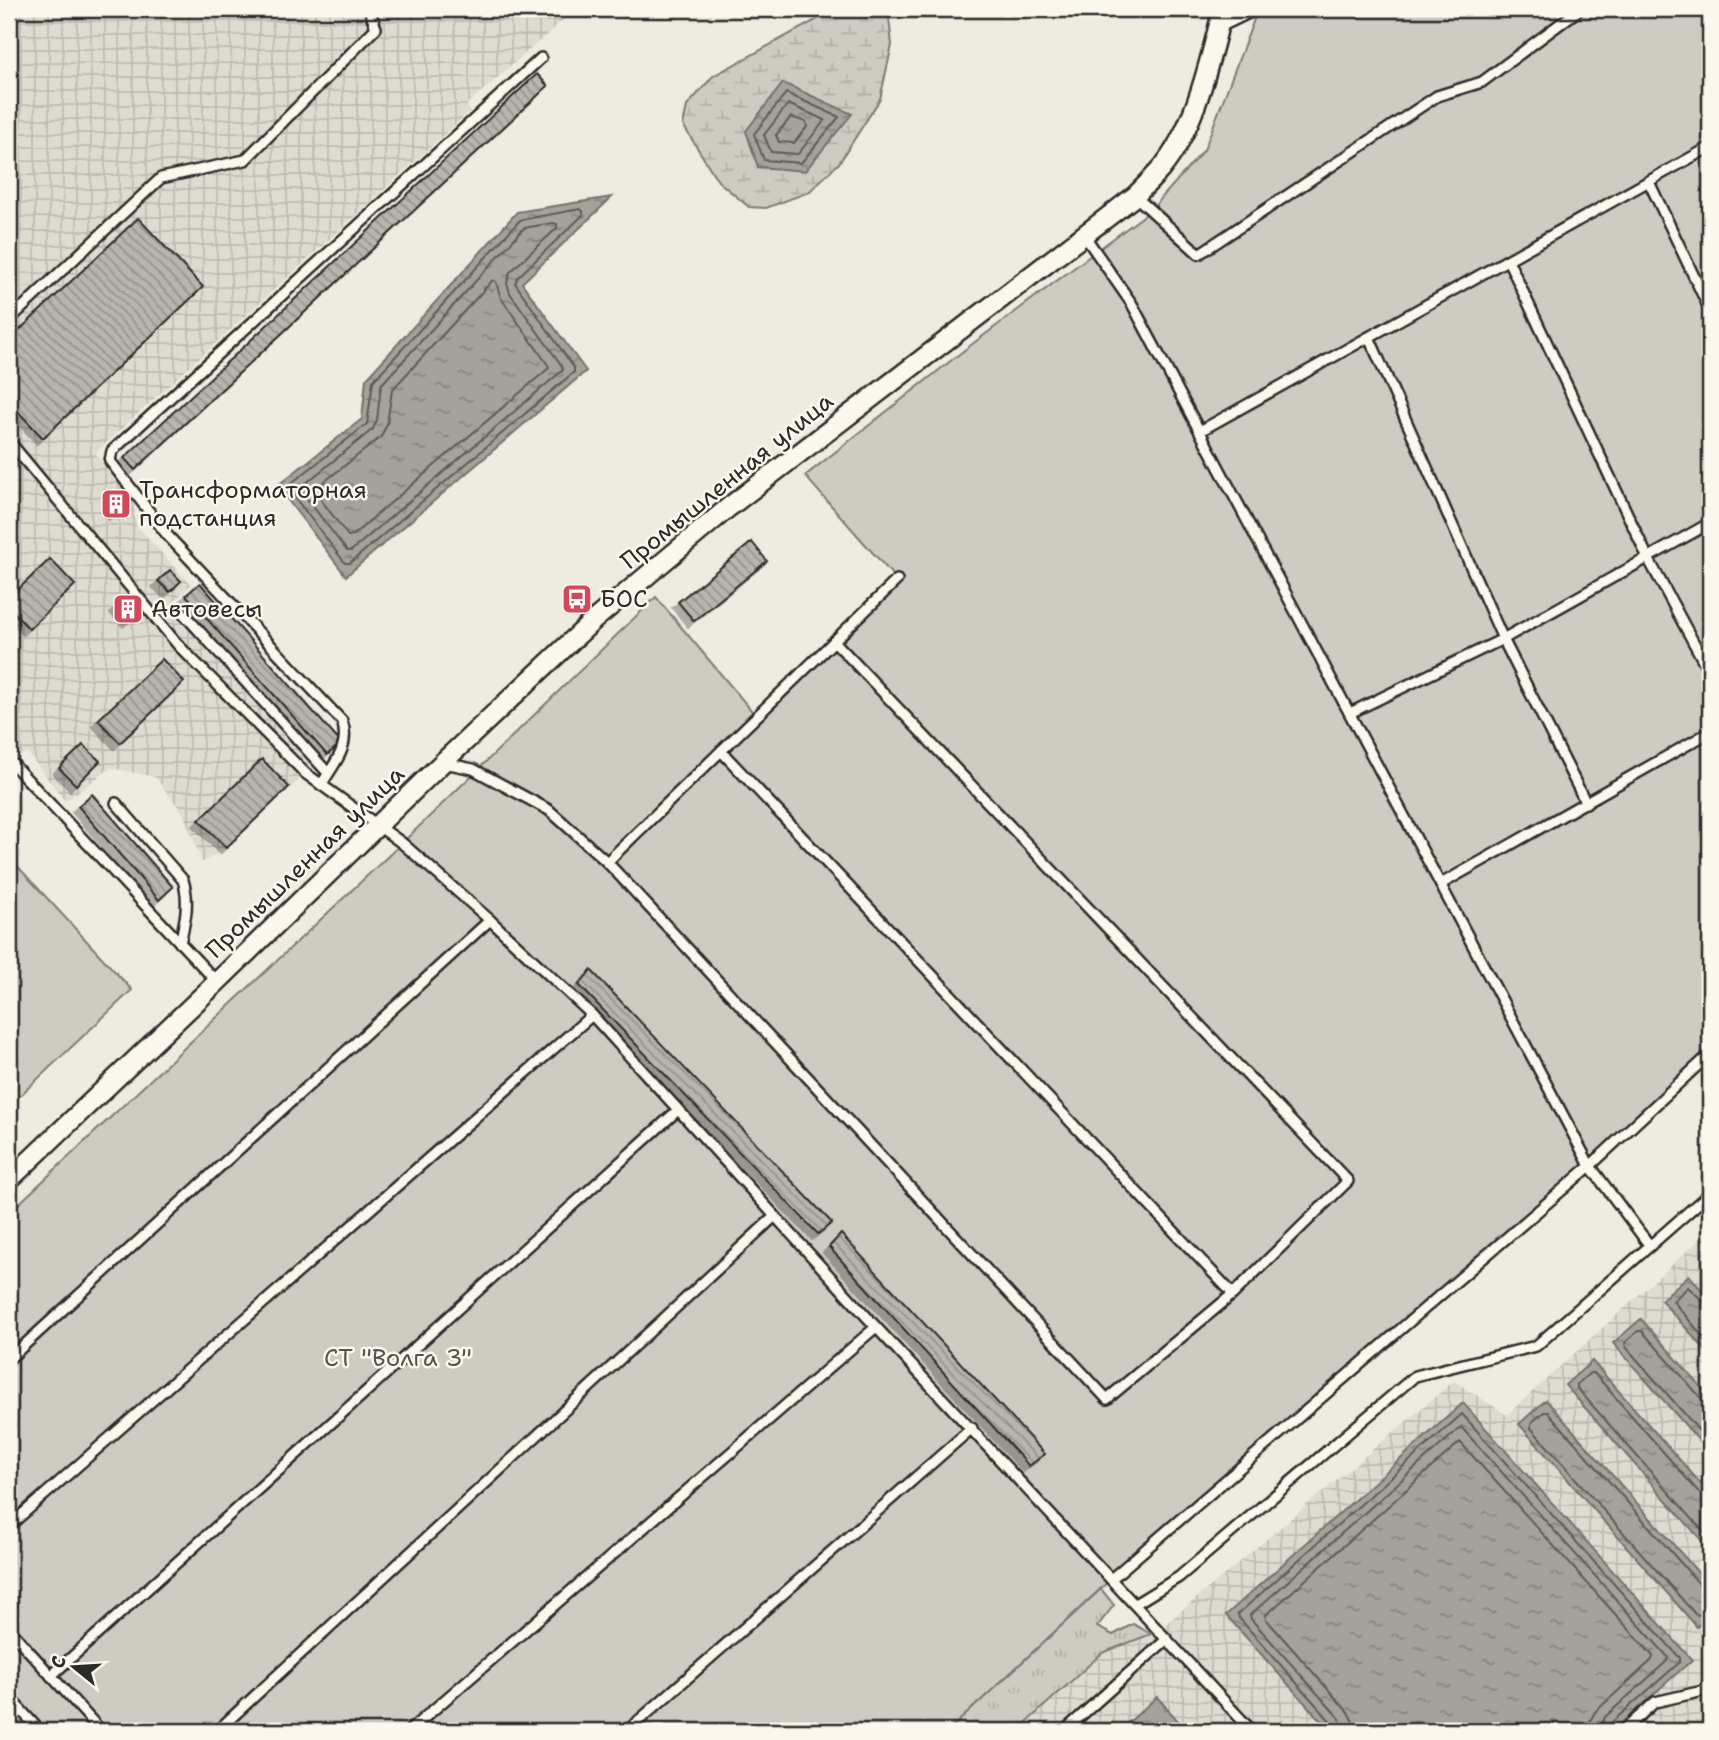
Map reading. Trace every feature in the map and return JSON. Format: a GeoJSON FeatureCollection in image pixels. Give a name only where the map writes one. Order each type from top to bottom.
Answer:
{"type":"FeatureCollection","features":[{"type":"Feature","properties":{"kind":"street","name":"Промышленная улица"},"geometry":{"type":"LineString","coordinates":[[9,1180],[595,619],[729,507],[1135,196],[1162,167],[1183,134],[1198,96],[1223,9]]}},
{"type":"Feature","properties":{"kind":"lane"},"geometry":{"type":"LineString","coordinates":[[9,320],[160,177],[245,160],[376,28],[369,9]]}},
{"type":"Feature","properties":{"kind":"lane"},"geometry":{"type":"LineString","coordinates":[[1218,28],[1257,9]]}},
{"type":"Feature","properties":{"kind":"lane"},"geometry":{"type":"LineString","coordinates":[[1135,196],[1199,254],[1437,96],[1482,82],[1580,9]]}},
{"type":"Feature","properties":{"kind":"lane"},"geometry":{"type":"LineString","coordinates":[[321,785],[344,746],[347,735],[342,721],[168,536],[110,461],[112,451],[541,58]]}},
{"type":"Feature","properties":{"kind":"lane"},"geometry":{"type":"LineString","coordinates":[[1200,431],[1710,147]]}},
{"type":"Feature","properties":{"kind":"lane"},"geometry":{"type":"LineString","coordinates":[[1649,181],[1710,310]]}},
{"type":"Feature","properties":{"kind":"lane"},"geometry":{"type":"LineString","coordinates":[[1083,234],[1132,304],[1590,1166],[1650,1246]]}},
{"type":"Feature","properties":{"kind":"lane"},"geometry":{"type":"LineString","coordinates":[[1508,260],[1648,558],[1710,673]]}},
{"type":"Feature","properties":{"kind":"lane"},"geometry":{"type":"LineString","coordinates":[[1369,337],[1503,639],[1586,803]]}},
{"type":"Feature","properties":{"kind":"lane"},"geometry":{"type":"LineString","coordinates":[[9,441],[178,645],[305,774],[402,843],[490,920],[592,1016],[876,1327],[1252,1731]]}},
{"type":"Feature","properties":{"kind":"lane"},"geometry":{"type":"LineString","coordinates":[[1350,713],[1503,639],[1710,523]]}},
{"type":"Feature","properties":{"kind":"lane"},"geometry":{"type":"LineString","coordinates":[[607,862],[897,580]]}},
{"type":"Feature","properties":{"kind":"lane"},"geometry":{"type":"LineString","coordinates":[[183,613],[328,772]]}},
{"type":"Feature","properties":{"kind":"lane"},"geometry":{"type":"LineString","coordinates":[[442,763],[473,769],[549,810],[607,862],[1107,1399],[1233,1294],[1348,1181],[835,641]]}},
{"type":"Feature","properties":{"kind":"lane"},"geometry":{"type":"LineString","coordinates":[[1441,884],[1710,732]]}},
{"type":"Feature","properties":{"kind":"lane"},"geometry":{"type":"LineString","coordinates":[[721,751],[1233,1294]]}},
{"type":"Feature","properties":{"kind":"lane"},"geometry":{"type":"LineString","coordinates":[[9,760],[217,982]]}},
{"type":"Feature","properties":{"kind":"lane"},"geometry":{"type":"LineString","coordinates":[[116,803],[183,880],[187,892],[187,912],[180,943]]}},
{"type":"Feature","properties":{"kind":"lane"},"geometry":{"type":"LineString","coordinates":[[9,1359],[490,920]]}},
{"type":"Feature","properties":{"kind":"lane"},"geometry":{"type":"LineString","coordinates":[[9,1526],[592,1016]]}},
{"type":"Feature","properties":{"kind":"lane"},"geometry":{"type":"LineString","coordinates":[[1111,1579],[1590,1166],[1710,1054]]}},
{"type":"Feature","properties":{"kind":"lane"},"geometry":{"type":"LineString","coordinates":[[51,1676],[678,1110]]}},
{"type":"Feature","properties":{"kind":"lane"},"geometry":{"type":"LineString","coordinates":[[1135,1604],[1179,1577],[1415,1376],[1536,1346],[1710,1192]]}},
{"type":"Feature","properties":{"kind":"lane"},"geometry":{"type":"LineString","coordinates":[[217,1731],[775,1216]]}},
{"type":"Feature","properties":{"kind":"lane"},"geometry":{"type":"LineString","coordinates":[[409,1731],[876,1327]]}},
{"type":"Feature","properties":{"kind":"lane"},"geometry":{"type":"LineString","coordinates":[[627,1731],[972,1428]]}},
{"type":"Feature","properties":{"kind":"lane"},"geometry":{"type":"LineString","coordinates":[[9,1629],[101,1731]]}},
{"type":"Feature","properties":{"kind":"lane"},"geometry":{"type":"LineString","coordinates":[[1064,1731],[1167,1639]]}},
{"type":"Feature","properties":{"kind":"lane"},"geometry":{"type":"LineString","coordinates":[[1623,1731],[1655,1702],[1703,1691],[1710,1684]]}},
{"type":"Feature","properties":{"kind":"lane"},"geometry":{"type":"LineString","coordinates":[[9,1697],[40,1731]]}},
{"type":"Feature","properties":{"kind":"shaded area"},"geometry":{"type":"Polygon","coordinates":[[[9,9],[557,9],[566,18],[467,104],[469,112],[95,453],[133,498],[136,525],[191,585],[168,607],[313,767],[226,848],[202,862],[183,813],[155,777],[111,768],[65,801],[28,753],[9,758],[9,9]]]}},
{"type":"Feature","properties":{"kind":"shaded area"},"geometry":{"type":"Polygon","coordinates":[[[1710,1230],[1710,1731],[1017,1731],[1102,1653],[1151,1634],[1167,1623],[1454,1381],[1507,1415],[1710,1230]]]}},
{"type":"Feature","properties":{"kind":"green space"},"geometry":{"type":"Polygon","coordinates":[[[836,9],[877,9],[889,18],[892,45],[880,99],[839,163],[809,192],[766,208],[749,207],[718,181],[683,125],[687,106],[713,76],[836,9]]]}},
{"type":"Feature","properties":{"kind":"green space","name":"СТ \"Волга 3\""},"geometry":{"type":"Polygon","coordinates":[[[1258,9],[1710,9],[1710,1054],[1590,1166],[1111,1579],[948,1731],[9,1731],[9,1213],[402,843],[656,597],[756,716],[897,580],[805,476],[967,348],[1150,211],[1204,150],[1258,9]]]}},
{"type":"Feature","properties":{"kind":"green space"},"geometry":{"type":"Polygon","coordinates":[[[9,857],[132,990],[9,1106],[9,857]]]}},
{"type":"Feature","properties":{"kind":"green space"},"geometry":{"type":"Polygon","coordinates":[[[1101,1589],[1114,1605],[1097,1627],[1113,1635],[1133,1624],[1151,1634],[1102,1653],[1017,1731],[948,1731],[1101,1589]]]}},
{"type":"Feature","properties":{"kind":"water"},"geometry":{"type":"Polygon","coordinates":[[[783,83],[852,114],[805,171],[758,167],[746,131],[783,83]]]}},
{"type":"Feature","properties":{"kind":"water"},"geometry":{"type":"Polygon","coordinates":[[[612,197],[522,283],[586,371],[346,576],[277,486],[362,419],[366,379],[517,212],[612,197]]]}},
{"type":"Feature","properties":{"kind":"water"},"geometry":{"type":"Polygon","coordinates":[[[1689,1275],[1710,1300],[1710,1355],[1661,1300],[1689,1275]]]}},
{"type":"Feature","properties":{"kind":"water"},"geometry":{"type":"Polygon","coordinates":[[[1641,1319],[1710,1397],[1710,1453],[1613,1343],[1641,1319]]]}},
{"type":"Feature","properties":{"kind":"water"},"geometry":{"type":"Polygon","coordinates":[[[1592,1361],[1710,1494],[1710,1550],[1565,1385],[1592,1361]]]}},
{"type":"Feature","properties":{"kind":"water"},"geometry":{"type":"Polygon","coordinates":[[[1546,1400],[1710,1586],[1710,1615],[1697,1627],[1519,1424],[1546,1400]]]}},
{"type":"Feature","properties":{"kind":"water"},"geometry":{"type":"Polygon","coordinates":[[[1463,1403],[1692,1660],[1612,1731],[1330,1731],[1226,1615],[1463,1403]]]}},
{"type":"Feature","properties":{"kind":"water"},"geometry":{"type":"Polygon","coordinates":[[[1157,1697],[1187,1731],[1119,1731],[1157,1697]]]}},
{"type":"Feature","properties":{"kind":"building"},"geometry":{"type":"Polygon","coordinates":[[[537,74],[548,86],[135,470],[124,458],[537,74]]]}},
{"type":"Feature","properties":{"kind":"building"},"geometry":{"type":"Polygon","coordinates":[[[138,218],[203,287],[43,438],[9,402],[9,340],[138,218]]]}},
{"type":"Feature","properties":{"kind":"building","name":"Трансформаторная подстанция"},"geometry":{"type":"Polygon","coordinates":[[[117,495],[126,503],[115,514],[107,505],[117,495]]]}},
{"type":"Feature","properties":{"kind":"building"},"geometry":{"type":"Polygon","coordinates":[[[752,542],[767,561],[694,621],[678,602],[752,542]]]}},
{"type":"Feature","properties":{"kind":"building"},"geometry":{"type":"Polygon","coordinates":[[[50,559],[75,585],[29,629],[9,607],[9,598],[50,559]]]}},
{"type":"Feature","properties":{"kind":"building"},"geometry":{"type":"Polygon","coordinates":[[[170,570],[181,581],[170,592],[158,581],[170,570]]]}},
{"type":"Feature","properties":{"kind":"building"},"geometry":{"type":"Polygon","coordinates":[[[200,583],[341,743],[327,755],[186,595],[200,583]]]}},
{"type":"Feature","properties":{"kind":"building","name":"Автовесы"},"geometry":{"type":"Polygon","coordinates":[[[126,597],[140,612],[129,621],[116,607],[126,597]]]}},
{"type":"Feature","properties":{"kind":"building"},"geometry":{"type":"Polygon","coordinates":[[[162,659],[184,682],[120,743],[98,720],[162,659]]]}},
{"type":"Feature","properties":{"kind":"building"},"geometry":{"type":"Polygon","coordinates":[[[83,745],[100,761],[76,785],[59,768],[83,745]]]}},
{"type":"Feature","properties":{"kind":"building"},"geometry":{"type":"Polygon","coordinates":[[[262,759],[289,787],[226,848],[199,820],[262,759]]]}},
{"type":"Feature","properties":{"kind":"building"},"geometry":{"type":"Polygon","coordinates":[[[92,794],[173,887],[159,900],[78,806],[92,794]]]}},
{"type":"Feature","properties":{"kind":"building"},"geometry":{"type":"Polygon","coordinates":[[[591,970],[832,1223],[818,1234],[579,985],[591,970]]]}},
{"type":"Feature","properties":{"kind":"building"},"geometry":{"type":"Polygon","coordinates":[[[841,1234],[1045,1454],[1029,1466],[829,1247],[841,1234]]]}},
{"type":"Feature","properties":{"kind":"place","name":"Трансформаторная подстанция"},"geometry":{"type":"Point","coordinates":[116,504]}},
{"type":"Feature","properties":{"kind":"place","name":"БОС"},"geometry":{"type":"Point","coordinates":[577,599]}},
{"type":"Feature","properties":{"kind":"place","name":"Автовесы"},"geometry":{"type":"Point","coordinates":[128,609]}}]}
